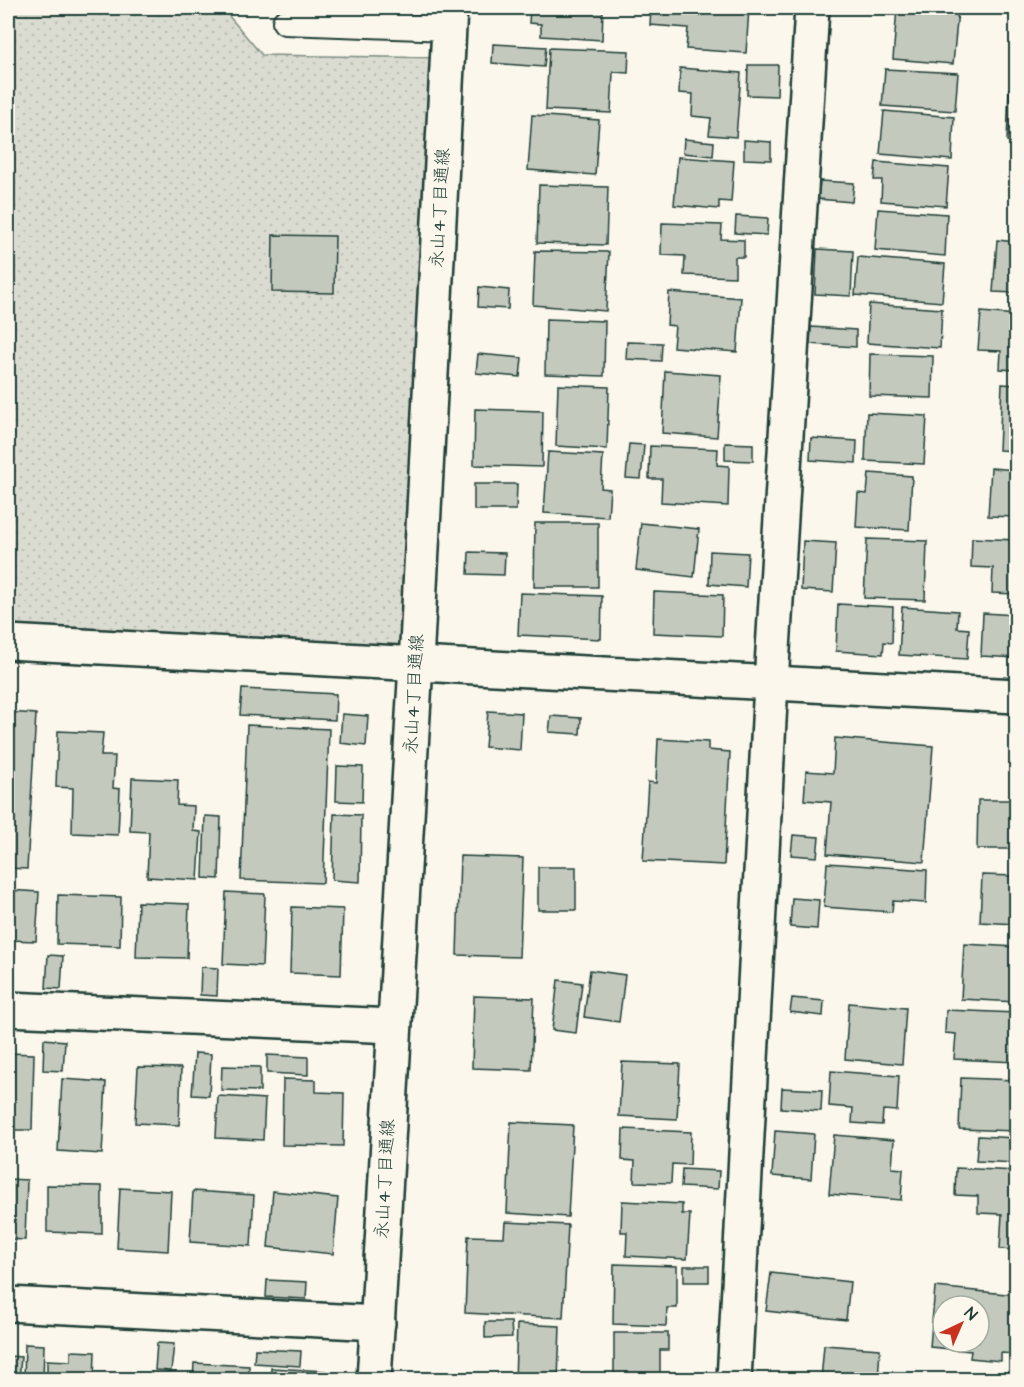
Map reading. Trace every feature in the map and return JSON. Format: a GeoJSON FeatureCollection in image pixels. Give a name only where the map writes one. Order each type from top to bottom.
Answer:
{"type":"FeatureCollection","features":[{"type":"Feature","properties":{"kind":"street"},"geometry":{"type":"LineString","coordinates":[[734,1380],[771,683],[812,8]]}},
{"type":"Feature","properties":{"kind":"street","name":"永山4丁目通線"},"geometry":{"type":"LineString","coordinates":[[374,1380],[416,664],[450,18]]}},
{"type":"Feature","properties":{"kind":"street"},"geometry":{"type":"LineString","coordinates":[[8,642],[1017,696]]}},
{"type":"Feature","properties":{"kind":"street"},"geometry":{"type":"LineString","coordinates":[[8,1010],[394,1026]]}},
{"type":"Feature","properties":{"kind":"street"},"geometry":{"type":"LineString","coordinates":[[8,1304],[378,1323]]}},
{"type":"Feature","properties":{"kind":"lane"},"geometry":{"type":"LineString","coordinates":[[285,22],[450,18]]}},
{"type":"Feature","properties":{"kind":"shaded area"},"geometry":{"type":"Polygon","coordinates":[[[8,8],[222,8],[262,55],[447,58],[416,664],[8,642],[8,8]]]}},
{"type":"Feature","properties":{"kind":"building"},"geometry":{"type":"Polygon","coordinates":[[[519,8],[603,8],[602,40],[541,36],[541,24],[529,23],[530,9],[519,8]]]}},
{"type":"Feature","properties":{"kind":"building"},"geometry":{"type":"Polygon","coordinates":[[[651,8],[749,8],[746,53],[686,49],[688,28],[650,25],[651,8]]]}},
{"type":"Feature","properties":{"kind":"building"},"geometry":{"type":"Polygon","coordinates":[[[897,8],[958,10],[953,64],[893,59],[897,8]]]}},
{"type":"Feature","properties":{"kind":"building"},"geometry":{"type":"Polygon","coordinates":[[[1016,36],[1016,76],[1014,75],[1016,36]]]}},
{"type":"Feature","properties":{"kind":"building"},"geometry":{"type":"Polygon","coordinates":[[[493,44],[546,47],[544,67],[492,63],[493,44]]]}},
{"type":"Feature","properties":{"kind":"building"},"geometry":{"type":"Polygon","coordinates":[[[549,48],[629,51],[628,73],[613,72],[611,113],[546,110],[549,48]]]}},
{"type":"Feature","properties":{"kind":"building"},"geometry":{"type":"Polygon","coordinates":[[[748,65],[778,65],[777,96],[747,95],[748,65]]]}},
{"type":"Feature","properties":{"kind":"building"},"geometry":{"type":"Polygon","coordinates":[[[680,68],[741,73],[736,137],[709,135],[711,118],[692,116],[693,94],[679,93],[680,68]]]}},
{"type":"Feature","properties":{"kind":"building"},"geometry":{"type":"Polygon","coordinates":[[[885,69],[958,73],[955,111],[882,106],[885,69]]]}},
{"type":"Feature","properties":{"kind":"building"},"geometry":{"type":"Polygon","coordinates":[[[1009,89],[1016,90],[1016,141],[1007,141],[1009,89]]]}},
{"type":"Feature","properties":{"kind":"building"},"geometry":{"type":"Polygon","coordinates":[[[884,111],[954,117],[952,160],[880,154],[884,111]]]}},
{"type":"Feature","properties":{"kind":"building"},"geometry":{"type":"Polygon","coordinates":[[[532,115],[599,120],[595,175],[528,170],[532,115]]]}},
{"type":"Feature","properties":{"kind":"building"},"geometry":{"type":"Polygon","coordinates":[[[684,139],[714,142],[713,156],[683,153],[684,139]]]}},
{"type":"Feature","properties":{"kind":"building"},"geometry":{"type":"Polygon","coordinates":[[[744,140],[771,142],[771,160],[744,159],[744,140]]]}},
{"type":"Feature","properties":{"kind":"building"},"geometry":{"type":"Polygon","coordinates":[[[678,157],[734,161],[731,202],[719,201],[719,209],[674,205],[678,157]]]}},
{"type":"Feature","properties":{"kind":"building"},"geometry":{"type":"Polygon","coordinates":[[[1016,160],[1016,224],[1014,224],[1016,160]]]}},
{"type":"Feature","properties":{"kind":"building"},"geometry":{"type":"Polygon","coordinates":[[[876,162],[949,168],[946,206],[881,201],[882,180],[874,180],[876,162]]]}},
{"type":"Feature","properties":{"kind":"building"},"geometry":{"type":"Polygon","coordinates":[[[820,181],[854,183],[852,202],[818,199],[820,181]]]}},
{"type":"Feature","properties":{"kind":"building"},"geometry":{"type":"Polygon","coordinates":[[[539,185],[608,187],[606,245],[537,243],[539,185]]]}},
{"type":"Feature","properties":{"kind":"building"},"geometry":{"type":"Polygon","coordinates":[[[878,209],[947,214],[945,256],[875,250],[878,209]]]}},
{"type":"Feature","properties":{"kind":"building"},"geometry":{"type":"Polygon","coordinates":[[[736,216],[768,218],[767,235],[735,233],[736,216]]]}},
{"type":"Feature","properties":{"kind":"building"},"geometry":{"type":"Polygon","coordinates":[[[662,223],[722,225],[721,239],[744,240],[744,257],[735,257],[735,277],[684,275],[685,256],[661,255],[662,223]]]}},
{"type":"Feature","properties":{"kind":"building"},"geometry":{"type":"Polygon","coordinates":[[[273,235],[335,236],[334,293],[272,292],[273,235]]]}},
{"type":"Feature","properties":{"kind":"building"},"geometry":{"type":"Polygon","coordinates":[[[997,240],[1016,242],[1016,293],[993,292],[997,240]]]}},
{"type":"Feature","properties":{"kind":"building"},"geometry":{"type":"Polygon","coordinates":[[[817,249],[853,251],[851,296],[815,294],[817,249]]]}},
{"type":"Feature","properties":{"kind":"building"},"geometry":{"type":"Polygon","coordinates":[[[535,251],[609,252],[606,311],[533,305],[535,251]]]}},
{"type":"Feature","properties":{"kind":"building"},"geometry":{"type":"Polygon","coordinates":[[[858,257],[945,264],[942,302],[855,295],[858,257]]]}},
{"type":"Feature","properties":{"kind":"building"},"geometry":{"type":"Polygon","coordinates":[[[479,287],[509,290],[508,309],[478,307],[479,287]]]}},
{"type":"Feature","properties":{"kind":"building"},"geometry":{"type":"Polygon","coordinates":[[[669,292],[741,298],[737,352],[673,347],[675,326],[667,325],[669,292]]]}},
{"type":"Feature","properties":{"kind":"building"},"geometry":{"type":"Polygon","coordinates":[[[869,304],[942,309],[940,348],[867,343],[869,304]]]}},
{"type":"Feature","properties":{"kind":"building"},"geometry":{"type":"Polygon","coordinates":[[[981,312],[1016,315],[1016,370],[1000,369],[1001,351],[978,350],[981,312]]]}},
{"type":"Feature","properties":{"kind":"building"},"geometry":{"type":"Polygon","coordinates":[[[546,319],[605,321],[604,376],[545,374],[546,319]]]}},
{"type":"Feature","properties":{"kind":"building"},"geometry":{"type":"Polygon","coordinates":[[[811,327],[856,330],[856,347],[810,344],[811,327]]]}},
{"type":"Feature","properties":{"kind":"building"},"geometry":{"type":"Polygon","coordinates":[[[627,342],[662,343],[661,361],[626,359],[627,342]]]}},
{"type":"Feature","properties":{"kind":"building"},"geometry":{"type":"Polygon","coordinates":[[[478,354],[522,358],[520,377],[476,373],[478,354]]]}},
{"type":"Feature","properties":{"kind":"building"},"geometry":{"type":"Polygon","coordinates":[[[870,354],[933,356],[932,398],[869,396],[870,354]]]}},
{"type":"Feature","properties":{"kind":"building"},"geometry":{"type":"Polygon","coordinates":[[[665,371],[721,375],[717,437],[662,433],[665,371]]]}},
{"type":"Feature","properties":{"kind":"building"},"geometry":{"type":"Polygon","coordinates":[[[1002,384],[1016,385],[1016,451],[999,450],[1002,384]]]}},
{"type":"Feature","properties":{"kind":"building"},"geometry":{"type":"Polygon","coordinates":[[[558,385],[609,387],[607,449],[556,446],[558,385]]]}},
{"type":"Feature","properties":{"kind":"building"},"geometry":{"type":"Polygon","coordinates":[[[475,409],[543,411],[542,467],[474,465],[475,409]]]}},
{"type":"Feature","properties":{"kind":"building"},"geometry":{"type":"Polygon","coordinates":[[[867,413],[927,416],[924,464],[865,461],[867,413]]]}},
{"type":"Feature","properties":{"kind":"building"},"geometry":{"type":"Polygon","coordinates":[[[811,438],[857,441],[856,463],[810,460],[811,438]]]}},
{"type":"Feature","properties":{"kind":"building"},"geometry":{"type":"Polygon","coordinates":[[[725,443],[753,444],[753,461],[725,460],[725,443]]]}},
{"type":"Feature","properties":{"kind":"building"},"geometry":{"type":"Polygon","coordinates":[[[629,444],[644,445],[641,479],[626,478],[629,444]]]}},
{"type":"Feature","properties":{"kind":"building"},"geometry":{"type":"Polygon","coordinates":[[[650,446],[718,449],[717,465],[729,466],[728,506],[661,502],[662,479],[649,479],[650,446]]]}},
{"type":"Feature","properties":{"kind":"building"},"geometry":{"type":"Polygon","coordinates":[[[548,452],[603,455],[601,488],[610,489],[608,517],[544,513],[548,452]]]}},
{"type":"Feature","properties":{"kind":"building"},"geometry":{"type":"Polygon","coordinates":[[[991,468],[1016,470],[1016,517],[988,516],[991,468]]]}},
{"type":"Feature","properties":{"kind":"building"},"geometry":{"type":"Polygon","coordinates":[[[869,473],[912,476],[909,530],[856,527],[858,493],[867,494],[869,473]]]}},
{"type":"Feature","properties":{"kind":"building"},"geometry":{"type":"Polygon","coordinates":[[[474,484],[517,484],[516,510],[474,510],[474,484]]]}},
{"type":"Feature","properties":{"kind":"building"},"geometry":{"type":"Polygon","coordinates":[[[535,523],[598,523],[598,587],[534,587],[535,523]]]}},
{"type":"Feature","properties":{"kind":"building"},"geometry":{"type":"Polygon","coordinates":[[[641,523],[699,529],[694,577],[636,570],[641,523]]]}},
{"type":"Feature","properties":{"kind":"building"},"geometry":{"type":"Polygon","coordinates":[[[972,538],[1016,540],[1016,594],[992,593],[993,568],[971,567],[972,538]]]}},
{"type":"Feature","properties":{"kind":"building"},"geometry":{"type":"Polygon","coordinates":[[[867,539],[927,541],[925,600],[864,598],[867,539]]]}},
{"type":"Feature","properties":{"kind":"building"},"geometry":{"type":"Polygon","coordinates":[[[803,541],[836,543],[833,592],[801,590],[803,541]]]}},
{"type":"Feature","properties":{"kind":"building"},"geometry":{"type":"Polygon","coordinates":[[[710,551],[748,553],[746,587],[709,584],[710,551]]]}},
{"type":"Feature","properties":{"kind":"building"},"geometry":{"type":"Polygon","coordinates":[[[469,552],[505,553],[504,575],[468,574],[469,552]]]}},
{"type":"Feature","properties":{"kind":"building"},"geometry":{"type":"Polygon","coordinates":[[[654,592],[723,595],[722,636],[653,633],[654,592]]]}},
{"type":"Feature","properties":{"kind":"building"},"geometry":{"type":"Polygon","coordinates":[[[520,593],[602,596],[601,639],[518,635],[520,593]]]}},
{"type":"Feature","properties":{"kind":"building"},"geometry":{"type":"Polygon","coordinates":[[[838,604],[893,607],[892,643],[884,642],[883,654],[836,651],[838,604]]]}},
{"type":"Feature","properties":{"kind":"building"},"geometry":{"type":"Polygon","coordinates":[[[902,607],[958,611],[957,628],[969,629],[967,659],[899,655],[902,607]]]}},
{"type":"Feature","properties":{"kind":"building"},"geometry":{"type":"Polygon","coordinates":[[[983,613],[1016,615],[1016,658],[981,656],[983,613]]]}},
{"type":"Feature","properties":{"kind":"building"},"geometry":{"type":"Polygon","coordinates":[[[242,689],[336,694],[335,720],[240,715],[242,689]]]}},
{"type":"Feature","properties":{"kind":"building"},"geometry":{"type":"Polygon","coordinates":[[[488,711],[522,713],[520,750],[485,747],[488,711]]]}},
{"type":"Feature","properties":{"kind":"building"},"geometry":{"type":"Polygon","coordinates":[[[8,712],[36,714],[27,869],[8,868],[8,712]]]}},
{"type":"Feature","properties":{"kind":"building"},"geometry":{"type":"Polygon","coordinates":[[[342,714],[368,716],[366,746],[340,743],[342,714]]]}},
{"type":"Feature","properties":{"kind":"building"},"geometry":{"type":"Polygon","coordinates":[[[551,716],[581,718],[580,734],[549,732],[551,716]]]}},
{"type":"Feature","properties":{"kind":"building"},"geometry":{"type":"Polygon","coordinates":[[[247,725],[329,729],[323,883],[241,880],[247,725]]]}},
{"type":"Feature","properties":{"kind":"building"},"geometry":{"type":"Polygon","coordinates":[[[58,731],[103,733],[101,756],[115,756],[113,788],[120,789],[118,835],[72,833],[73,788],[56,787],[58,731]]]}},
{"type":"Feature","properties":{"kind":"building"},"geometry":{"type":"Polygon","coordinates":[[[835,738],[933,746],[924,862],[827,854],[831,802],[804,800],[806,771],[833,773],[835,738]]]}},
{"type":"Feature","properties":{"kind":"building"},"geometry":{"type":"Polygon","coordinates":[[[658,739],[708,742],[708,750],[730,752],[724,865],[643,861],[648,782],[656,783],[658,739]]]}},
{"type":"Feature","properties":{"kind":"building"},"geometry":{"type":"Polygon","coordinates":[[[1012,747],[1016,747],[1016,849],[977,849],[978,800],[1011,800],[1012,747]]]}},
{"type":"Feature","properties":{"kind":"building"},"geometry":{"type":"Polygon","coordinates":[[[337,766],[363,767],[362,802],[336,801],[337,766]]]}},
{"type":"Feature","properties":{"kind":"building"},"geometry":{"type":"Polygon","coordinates":[[[132,778],[178,780],[177,805],[194,806],[193,831],[201,832],[198,880],[147,877],[149,832],[130,831],[132,778]]]}},
{"type":"Feature","properties":{"kind":"building"},"geometry":{"type":"Polygon","coordinates":[[[334,814],[361,815],[360,882],[332,880],[334,814]]]}},
{"type":"Feature","properties":{"kind":"building"},"geometry":{"type":"Polygon","coordinates":[[[205,816],[221,817],[219,879],[203,878],[205,816]]]}},
{"type":"Feature","properties":{"kind":"building"},"geometry":{"type":"Polygon","coordinates":[[[793,835],[819,837],[817,857],[791,855],[793,835]]]}},
{"type":"Feature","properties":{"kind":"building"},"geometry":{"type":"Polygon","coordinates":[[[460,856],[523,858],[519,957],[457,955],[460,856]]]}},
{"type":"Feature","properties":{"kind":"building"},"geometry":{"type":"Polygon","coordinates":[[[827,863],[927,870],[926,903],[893,901],[892,912],[824,907],[827,863]]]}},
{"type":"Feature","properties":{"kind":"building"},"geometry":{"type":"Polygon","coordinates":[[[538,867],[576,867],[576,910],[538,910],[538,867]]]}},
{"type":"Feature","properties":{"kind":"building"},"geometry":{"type":"Polygon","coordinates":[[[982,875],[1016,876],[1016,924],[980,922],[982,875]]]}},
{"type":"Feature","properties":{"kind":"building"},"geometry":{"type":"Polygon","coordinates":[[[8,890],[39,892],[36,941],[8,940],[8,890]]]}},
{"type":"Feature","properties":{"kind":"building"},"geometry":{"type":"Polygon","coordinates":[[[226,892],[265,894],[262,966],[223,964],[226,892]]]}},
{"type":"Feature","properties":{"kind":"building"},"geometry":{"type":"Polygon","coordinates":[[[58,895],[121,897],[120,946],[57,944],[58,895]]]}},
{"type":"Feature","properties":{"kind":"building"},"geometry":{"type":"Polygon","coordinates":[[[792,898],[819,900],[817,929],[790,927],[792,898]]]}},
{"type":"Feature","properties":{"kind":"building"},"geometry":{"type":"Polygon","coordinates":[[[138,902],[189,904],[187,958],[136,957],[138,902]]]}},
{"type":"Feature","properties":{"kind":"building"},"geometry":{"type":"Polygon","coordinates":[[[292,907],[343,909],[341,975],[290,973],[292,907]]]}},
{"type":"Feature","properties":{"kind":"building"},"geometry":{"type":"Polygon","coordinates":[[[964,944],[1016,947],[1016,1002],[961,999],[964,944]]]}},
{"type":"Feature","properties":{"kind":"building"},"geometry":{"type":"Polygon","coordinates":[[[48,955],[63,956],[61,989],[46,988],[48,955]]]}},
{"type":"Feature","properties":{"kind":"building"},"geometry":{"type":"Polygon","coordinates":[[[201,967],[218,968],[217,996],[200,995],[201,967]]]}},
{"type":"Feature","properties":{"kind":"building"},"geometry":{"type":"Polygon","coordinates":[[[590,970],[625,975],[619,1022],[584,1017],[590,970]]]}},
{"type":"Feature","properties":{"kind":"building"},"geometry":{"type":"Polygon","coordinates":[[[558,980],[582,983],[576,1033],[552,1030],[558,980]]]}},
{"type":"Feature","properties":{"kind":"building"},"geometry":{"type":"Polygon","coordinates":[[[474,996],[534,998],[531,1070],[472,1068],[474,996]]]}},
{"type":"Feature","properties":{"kind":"building"},"geometry":{"type":"Polygon","coordinates":[[[792,998],[824,1001],[823,1016],[790,1012],[792,998]]]}},
{"type":"Feature","properties":{"kind":"building"},"geometry":{"type":"Polygon","coordinates":[[[849,1003],[906,1008],[902,1064],[845,1059],[849,1003]]]}},
{"type":"Feature","properties":{"kind":"building"},"geometry":{"type":"Polygon","coordinates":[[[946,1010],[1016,1013],[1016,1062],[954,1059],[956,1034],[945,1033],[946,1010]]]}},
{"type":"Feature","properties":{"kind":"building"},"geometry":{"type":"Polygon","coordinates":[[[44,1039],[65,1041],[63,1071],[43,1070],[44,1039]]]}},
{"type":"Feature","properties":{"kind":"building"},"geometry":{"type":"Polygon","coordinates":[[[8,1053],[34,1054],[32,1130],[8,1130],[8,1053]]]}},
{"type":"Feature","properties":{"kind":"building"},"geometry":{"type":"Polygon","coordinates":[[[195,1053],[211,1054],[209,1096],[192,1095],[195,1053]]]}},
{"type":"Feature","properties":{"kind":"building"},"geometry":{"type":"Polygon","coordinates":[[[267,1055],[308,1057],[308,1075],[267,1073],[267,1055]]]}},
{"type":"Feature","properties":{"kind":"building"},"geometry":{"type":"Polygon","coordinates":[[[622,1062],[680,1064],[677,1119],[619,1116],[622,1062]]]}},
{"type":"Feature","properties":{"kind":"building"},"geometry":{"type":"Polygon","coordinates":[[[222,1066],[260,1067],[260,1091],[221,1090],[222,1066]]]}},
{"type":"Feature","properties":{"kind":"building"},"geometry":{"type":"Polygon","coordinates":[[[138,1067],[181,1068],[179,1125],[135,1123],[138,1067]]]}},
{"type":"Feature","properties":{"kind":"building"},"geometry":{"type":"Polygon","coordinates":[[[831,1071],[899,1076],[897,1111],[883,1110],[882,1125],[852,1123],[853,1108],[829,1106],[831,1071]]]}},
{"type":"Feature","properties":{"kind":"building"},"geometry":{"type":"Polygon","coordinates":[[[961,1078],[1016,1080],[1016,1131],[959,1129],[961,1078]]]}},
{"type":"Feature","properties":{"kind":"building"},"geometry":{"type":"Polygon","coordinates":[[[62,1079],[106,1082],[102,1154],[58,1151],[62,1079]]]}},
{"type":"Feature","properties":{"kind":"building"},"geometry":{"type":"Polygon","coordinates":[[[283,1079],[316,1080],[316,1092],[344,1093],[343,1146],[282,1145],[283,1079]]]}},
{"type":"Feature","properties":{"kind":"building"},"geometry":{"type":"Polygon","coordinates":[[[782,1088],[822,1090],[821,1111],[781,1108],[782,1088]]]}},
{"type":"Feature","properties":{"kind":"building"},"geometry":{"type":"Polygon","coordinates":[[[218,1096],[265,1099],[263,1140],[216,1138],[218,1096]]]}},
{"type":"Feature","properties":{"kind":"building"},"geometry":{"type":"Polygon","coordinates":[[[511,1122],[573,1125],[568,1217],[507,1213],[511,1122]]]}},
{"type":"Feature","properties":{"kind":"building"},"geometry":{"type":"Polygon","coordinates":[[[623,1129],[691,1132],[690,1165],[672,1164],[671,1183],[634,1182],[635,1161],[622,1160],[623,1129]]]}},
{"type":"Feature","properties":{"kind":"building"},"geometry":{"type":"Polygon","coordinates":[[[775,1131],[814,1134],[811,1179],[772,1176],[775,1131]]]}},
{"type":"Feature","properties":{"kind":"building"},"geometry":{"type":"Polygon","coordinates":[[[834,1135],[894,1140],[892,1168],[903,1169],[901,1200],[829,1194],[834,1135]]]}},
{"type":"Feature","properties":{"kind":"building"},"geometry":{"type":"Polygon","coordinates":[[[978,1136],[1016,1138],[1016,1163],[976,1161],[978,1136]]]}},
{"type":"Feature","properties":{"kind":"building"},"geometry":{"type":"Polygon","coordinates":[[[956,1168],[1016,1171],[1015,1250],[1000,1249],[1002,1214],[978,1213],[978,1196],[955,1195],[956,1168]]]}},
{"type":"Feature","properties":{"kind":"building"},"geometry":{"type":"Polygon","coordinates":[[[682,1169],[719,1171],[718,1189],[681,1187],[682,1169]]]}},
{"type":"Feature","properties":{"kind":"building"},"geometry":{"type":"Polygon","coordinates":[[[8,1179],[27,1180],[25,1240],[8,1239],[8,1179]]]}},
{"type":"Feature","properties":{"kind":"building"},"geometry":{"type":"Polygon","coordinates":[[[47,1185],[102,1186],[102,1234],[47,1232],[47,1185]]]}},
{"type":"Feature","properties":{"kind":"building"},"geometry":{"type":"Polygon","coordinates":[[[120,1188],[171,1191],[168,1251],[117,1248],[120,1188]]]}},
{"type":"Feature","properties":{"kind":"building"},"geometry":{"type":"Polygon","coordinates":[[[193,1191],[254,1195],[251,1246],[190,1242],[193,1191]]]}},
{"type":"Feature","properties":{"kind":"building"},"geometry":{"type":"Polygon","coordinates":[[[273,1191],[338,1198],[333,1254],[268,1247],[273,1191]]]}},
{"type":"Feature","properties":{"kind":"building"},"geometry":{"type":"Polygon","coordinates":[[[622,1201],[682,1204],[682,1214],[690,1214],[687,1259],[626,1256],[627,1232],[621,1232],[622,1201]]]}},
{"type":"Feature","properties":{"kind":"building"},"geometry":{"type":"Polygon","coordinates":[[[505,1222],[568,1225],[563,1318],[465,1313],[468,1236],[504,1237],[505,1222]]]}},
{"type":"Feature","properties":{"kind":"building"},"geometry":{"type":"Polygon","coordinates":[[[614,1264],[677,1266],[677,1308],[667,1308],[666,1326],[613,1324],[614,1264]]]}},
{"type":"Feature","properties":{"kind":"building"},"geometry":{"type":"Polygon","coordinates":[[[684,1266],[709,1266],[709,1282],[684,1282],[684,1266]]]}},
{"type":"Feature","properties":{"kind":"building"},"geometry":{"type":"Polygon","coordinates":[[[771,1273],[850,1282],[846,1320],[766,1311],[771,1273]]]}},
{"type":"Feature","properties":{"kind":"building"},"geometry":{"type":"Polygon","coordinates":[[[267,1280],[307,1282],[306,1299],[266,1297],[267,1280]]]}},
{"type":"Feature","properties":{"kind":"building"},"geometry":{"type":"Polygon","coordinates":[[[935,1287],[1016,1295],[1016,1354],[1001,1353],[1001,1361],[970,1358],[971,1354],[991,1354],[991,1294],[934,1294],[935,1287]]]}},
{"type":"Feature","properties":{"kind":"building"},"geometry":{"type":"Polygon","coordinates":[[[485,1322],[511,1322],[512,1337],[485,1338],[485,1322]]]}},
{"type":"Feature","properties":{"kind":"building"},"geometry":{"type":"Polygon","coordinates":[[[517,1324],[560,1326],[558,1380],[515,1380],[517,1324]]]}},
{"type":"Feature","properties":{"kind":"building"},"geometry":{"type":"Polygon","coordinates":[[[614,1333],[668,1333],[668,1350],[660,1350],[660,1380],[614,1380],[614,1333]]]}},
{"type":"Feature","properties":{"kind":"building"},"geometry":{"type":"Polygon","coordinates":[[[157,1343],[174,1344],[171,1371],[155,1370],[157,1343]]]}},
{"type":"Feature","properties":{"kind":"building"},"geometry":{"type":"Polygon","coordinates":[[[25,1344],[44,1345],[43,1380],[24,1380],[25,1344]]]}},
{"type":"Feature","properties":{"kind":"building"},"geometry":{"type":"Polygon","coordinates":[[[824,1345],[880,1349],[878,1380],[821,1380],[824,1345]]]}},
{"type":"Feature","properties":{"kind":"building"},"geometry":{"type":"Polygon","coordinates":[[[255,1349],[301,1351],[300,1366],[254,1363],[255,1349]]]}},
{"type":"Feature","properties":{"kind":"building"},"geometry":{"type":"Polygon","coordinates":[[[71,1351],[95,1352],[94,1380],[47,1380],[47,1360],[71,1361],[71,1351]]]}},
{"type":"Feature","properties":{"kind":"building"},"geometry":{"type":"Polygon","coordinates":[[[8,1356],[21,1357],[19,1380],[8,1380],[8,1356]]]}},
{"type":"Feature","properties":{"kind":"building"},"geometry":{"type":"Polygon","coordinates":[[[194,1363],[249,1366],[249,1380],[193,1380],[194,1363]]]}},
{"type":"Feature","properties":{"kind":"building"},"geometry":{"type":"Polygon","coordinates":[[[271,1368],[326,1371],[326,1380],[271,1380],[271,1368]]]}},
{"type":"Feature","properties":{"kind":"building"},"geometry":{"type":"Polygon","coordinates":[[[104,1374],[171,1377],[171,1380],[104,1380],[104,1374]]]}},
{"type":"Feature","properties":{"kind":"building"},"geometry":{"type":"Polygon","coordinates":[[[669,1374],[708,1377],[708,1380],[669,1380],[669,1374]]]}}]}
